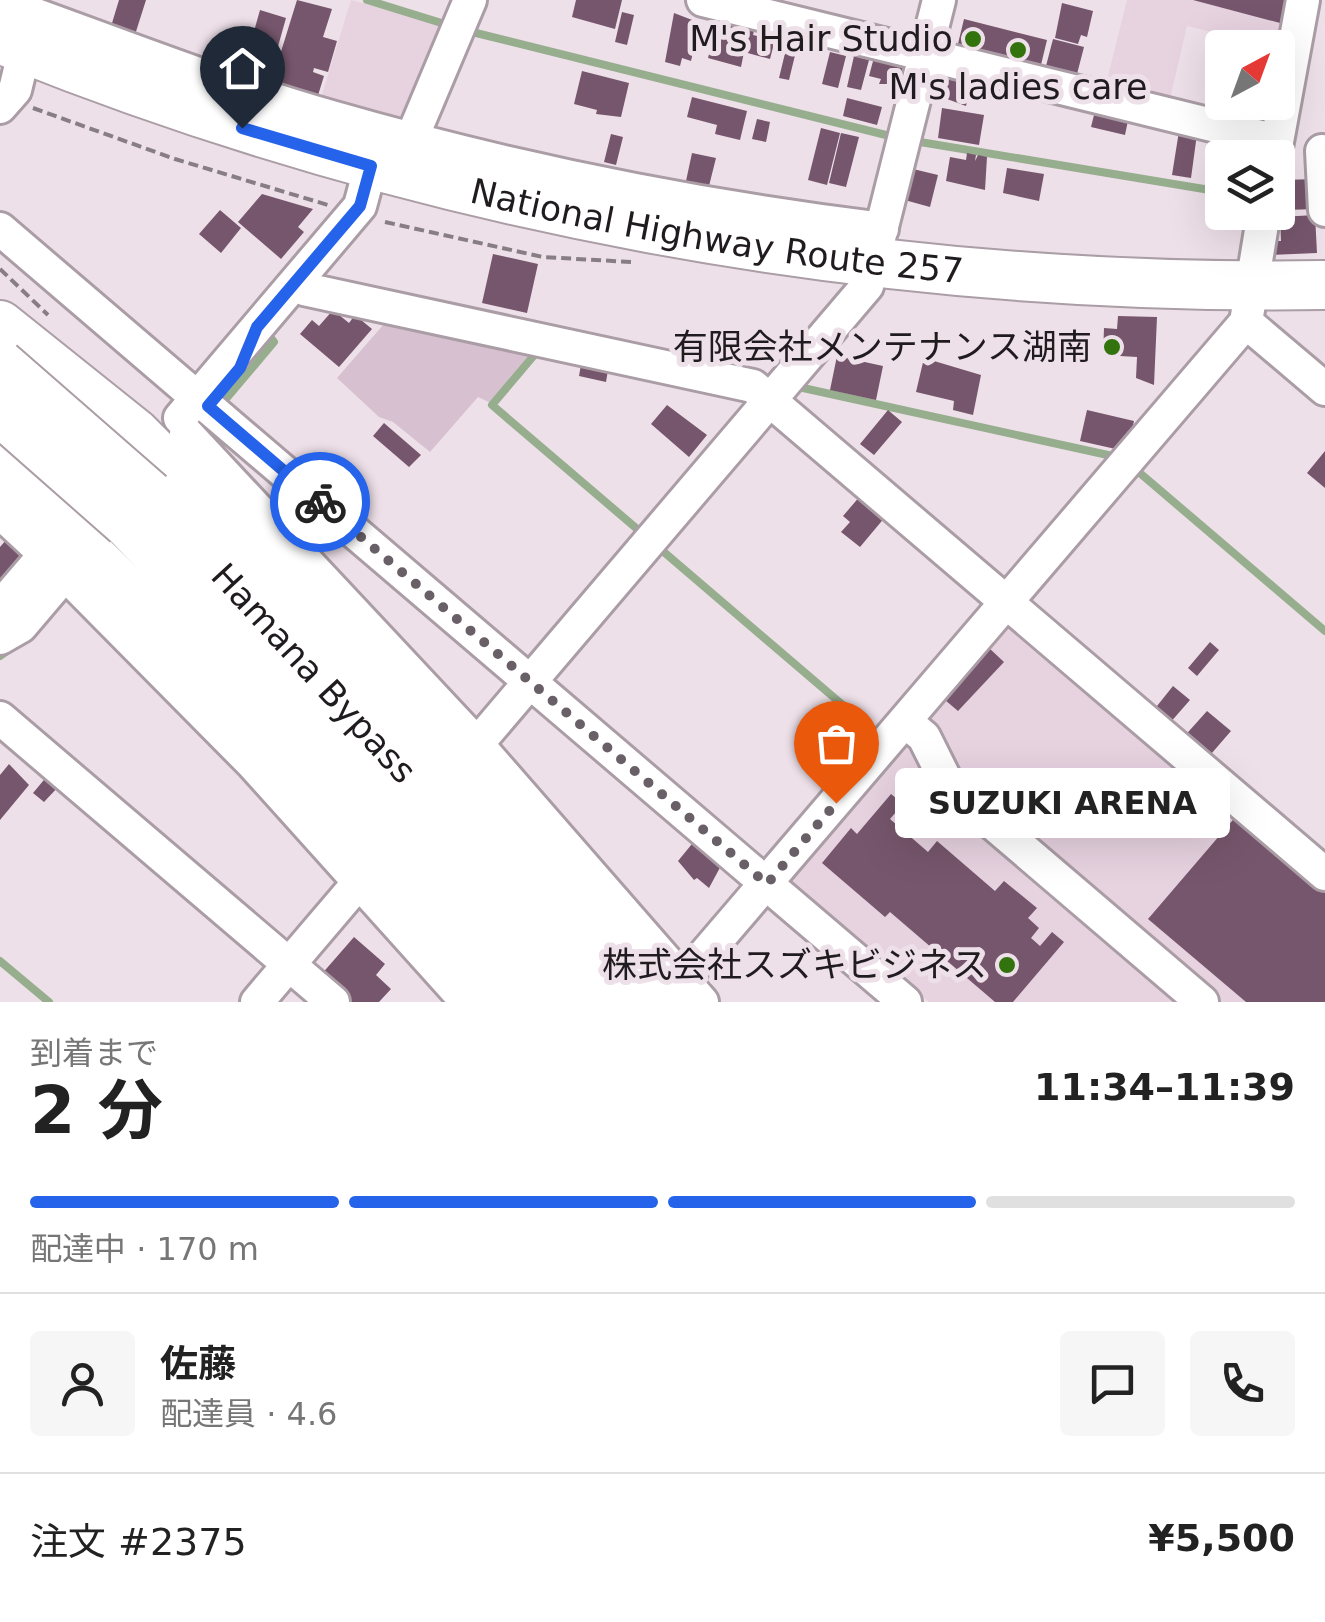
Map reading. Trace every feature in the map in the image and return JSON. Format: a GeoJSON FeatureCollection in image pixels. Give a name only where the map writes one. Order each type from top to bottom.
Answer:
{"type":"FeatureCollection","features":[{"type":"Feature","properties":{"kind":"highway","name":"National Highway Route 257"},"geometry":{"type":"LineString","coordinates":[[8,52],[125,90],[636,226],[878,246],[1074,280],[1249,304],[1325,285]]}},
{"type":"Feature","properties":{"kind":"highway"},"geometry":{"type":"LineString","coordinates":[[0,325],[299,597],[677,997]]}},
{"type":"Feature","properties":{"kind":"highway","name":"Hamana Bypass"},"geometry":{"type":"LineString","coordinates":[[0,364],[156,463],[256,607],[606,1002]]}},
{"type":"Feature","properties":{"kind":"highway","name":"Hamana Bypass"},"geometry":{"type":"LineString","coordinates":[[0,410],[156,463],[242,645],[558,1002]]}},
{"type":"Feature","properties":{"kind":"highway"},"geometry":{"type":"LineString","coordinates":[[0,466],[65,553],[268,728],[512,1002]]}},
{"type":"Feature","properties":{"kind":"street"},"geometry":{"type":"LineString","coordinates":[[156,463],[257,327],[360,206],[394,159],[470,0]]}},
{"type":"Feature","properties":{"kind":"street"},"geometry":{"type":"LineString","coordinates":[[704,0],[1241,140]]}},
{"type":"Feature","properties":{"kind":"street"},"geometry":{"type":"LineString","coordinates":[[477,744],[868,286],[939,0]]}},
{"type":"Feature","properties":{"kind":"street"},"geometry":{"type":"LineString","coordinates":[[1278,140],[1311,34],[1303,0]]}},
{"type":"Feature","properties":{"kind":"street"},"geometry":{"type":"LineString","coordinates":[[0,2],[263,96],[394,159]]}},
{"type":"Feature","properties":{"kind":"street"},"geometry":{"type":"LineString","coordinates":[[0,107],[14,90],[8,52]]}},
{"type":"Feature","properties":{"kind":"street"},"geometry":{"type":"LineString","coordinates":[[1322,151],[1325,210]]}},
{"type":"Feature","properties":{"kind":"street"},"geometry":{"type":"LineString","coordinates":[[0,229],[905,1002]]}},
{"type":"Feature","properties":{"kind":"street"},"geometry":{"type":"LineString","coordinates":[[156,463],[477,744],[677,997],[767,884],[1007,602],[1249,304],[1261,230]]}},
{"type":"Feature","properties":{"kind":"street"},"geometry":{"type":"LineString","coordinates":[[296,282],[304,289],[753,386],[1325,874]]}},
{"type":"Feature","properties":{"kind":"street"},"geometry":{"type":"LineString","coordinates":[[1249,304],[1325,389]]}},
{"type":"Feature","properties":{"kind":"street"},"geometry":{"type":"LineString","coordinates":[[156,463],[197,398],[240,368],[257,327]]}},
{"type":"Feature","properties":{"kind":"street"},"geometry":{"type":"LineString","coordinates":[[0,512],[65,553],[467,1002]]}},
{"type":"Feature","properties":{"kind":"street"},"geometry":{"type":"LineString","coordinates":[[0,608],[65,553]]}},
{"type":"Feature","properties":{"kind":"street"},"geometry":{"type":"LineString","coordinates":[[0,629],[65,553]]}},
{"type":"Feature","properties":{"kind":"street"},"geometry":{"type":"LineString","coordinates":[[0,638],[21,626],[65,553]]}},
{"type":"Feature","properties":{"kind":"street"},"geometry":{"type":"LineString","coordinates":[[0,718],[333,1002]]}},
{"type":"Feature","properties":{"kind":"street"},"geometry":{"type":"LineString","coordinates":[[906,721],[924,737],[948,784],[1202,1002]]}},
{"type":"Feature","properties":{"kind":"street"},"geometry":{"type":"LineString","coordinates":[[257,1002],[360,881]]}},
{"type":"Feature","properties":{"kind":"shaded area"},"geometry":{"type":"Polygon","coordinates":[[[351,0],[448,27],[404,131],[318,108],[351,0]]]}},
{"type":"Feature","properties":{"kind":"shaded area"},"geometry":{"type":"Polygon","coordinates":[[[1127,0],[1292,0],[1286,30],[1205,30],[1187,26],[1168,107],[1104,92],[1127,0]]]}},
{"type":"Feature","properties":{"kind":"shaded area"},"geometry":{"type":"Polygon","coordinates":[[[390,317],[533,351],[491,403],[478,397],[430,452],[393,422],[379,417],[337,378],[390,317]]]}},
{"type":"Feature","properties":{"kind":"shaded area"},"geometry":{"type":"Polygon","coordinates":[[[1013,619],[1325,886],[1325,1002],[929,1002],[789,882],[1013,619]]]}},
{"type":"Feature","properties":{"kind":"building"},"geometry":{"type":"Polygon","coordinates":[[[119,0],[146,0],[133,41],[109,33],[119,0]]]}},
{"type":"Feature","properties":{"kind":"building"},"geometry":{"type":"Polygon","coordinates":[[[297,0],[332,9],[323,37],[337,41],[328,72],[314,68],[313,72],[324,76],[315,105],[271,84],[297,0]]]}},
{"type":"Feature","properties":{"kind":"building"},"geometry":{"type":"Polygon","coordinates":[[[576,0],[622,0],[615,29],[572,17],[576,0]]]}},
{"type":"Feature","properties":{"kind":"building"},"geometry":{"type":"Polygon","coordinates":[[[1193,0],[1285,0],[1280,23],[1193,0]]]}},
{"type":"Feature","properties":{"kind":"building"},"geometry":{"type":"Polygon","coordinates":[[[1062,3],[1093,11],[1087,37],[1081,35],[1078,44],[1055,38],[1062,3]]]}},
{"type":"Feature","properties":{"kind":"building"},"geometry":{"type":"Polygon","coordinates":[[[260,10],[286,18],[277,50],[251,42],[260,10]]]}},
{"type":"Feature","properties":{"kind":"building"},"geometry":{"type":"Polygon","coordinates":[[[622,12],[634,15],[627,45],[615,42],[622,12]]]}},
{"type":"Feature","properties":{"kind":"building"},"geometry":{"type":"Polygon","coordinates":[[[674,13],[700,23],[691,61],[682,58],[680,66],[665,62],[674,13]]]}},
{"type":"Feature","properties":{"kind":"building"},"geometry":{"type":"Polygon","coordinates":[[[964,19],[1047,40],[1039,73],[956,52],[964,19]]]}},
{"type":"Feature","properties":{"kind":"building"},"geometry":{"type":"Polygon","coordinates":[[[718,20],[755,27],[753,35],[775,40],[770,59],[744,52],[741,67],[708,58],[718,20]]]}},
{"type":"Feature","properties":{"kind":"building"},"geometry":{"type":"Polygon","coordinates":[[[1053,39],[1084,47],[1077,74],[1046,66],[1053,39]]]}},
{"type":"Feature","properties":{"kind":"building"},"geometry":{"type":"Polygon","coordinates":[[[787,45],[797,47],[789,80],[779,78],[787,45]]]}},
{"type":"Feature","properties":{"kind":"building"},"geometry":{"type":"Polygon","coordinates":[[[876,50],[908,58],[902,84],[879,84],[881,79],[869,76],[876,50]]]}},
{"type":"Feature","properties":{"kind":"building"},"geometry":{"type":"Polygon","coordinates":[[[830,52],[846,56],[838,88],[822,84],[830,52]]]}},
{"type":"Feature","properties":{"kind":"building"},"geometry":{"type":"Polygon","coordinates":[[[854,56],[869,60],[861,90],[847,87],[854,56]]]}},
{"type":"Feature","properties":{"kind":"building"},"geometry":{"type":"Polygon","coordinates":[[[935,64],[974,74],[966,106],[928,92],[935,64]]]}},
{"type":"Feature","properties":{"kind":"building"},"geometry":{"type":"Polygon","coordinates":[[[582,71],[629,83],[621,117],[596,114],[597,110],[574,104],[582,71]]]}},
{"type":"Feature","properties":{"kind":"building"},"geometry":{"type":"Polygon","coordinates":[[[692,97],[747,111],[740,140],[715,134],[717,125],[687,117],[692,97]]]}},
{"type":"Feature","properties":{"kind":"building"},"geometry":{"type":"Polygon","coordinates":[[[847,98],[882,107],[877,125],[843,116],[847,98]]]}},
{"type":"Feature","properties":{"kind":"building"},"geometry":{"type":"Polygon","coordinates":[[[1096,107],[1129,116],[1125,135],[1091,127],[1096,107]]]}},
{"type":"Feature","properties":{"kind":"building"},"geometry":{"type":"Polygon","coordinates":[[[942,108],[984,115],[979,145],[938,138],[942,108]]]}},
{"type":"Feature","properties":{"kind":"building"},"geometry":{"type":"Polygon","coordinates":[[[757,119],[770,122],[766,142],[752,139],[757,119]]]}},
{"type":"Feature","properties":{"kind":"building"},"geometry":{"type":"Polygon","coordinates":[[[821,128],[840,133],[827,185],[808,180],[821,128]]]}},
{"type":"Feature","properties":{"kind":"building"},"geometry":{"type":"Polygon","coordinates":[[[1179,131],[1197,134],[1191,178],[1172,175],[1179,131]]]}},
{"type":"Feature","properties":{"kind":"building"},"geometry":{"type":"Polygon","coordinates":[[[841,133],[859,137],[846,187],[829,183],[841,133]]]}},
{"type":"Feature","properties":{"kind":"building"},"geometry":{"type":"Polygon","coordinates":[[[611,134],[623,137],[616,165],[604,162],[611,134]]]}},
{"type":"Feature","properties":{"kind":"building"},"geometry":{"type":"Polygon","coordinates":[[[692,153],[716,158],[709,186],[686,181],[692,153]]]}},
{"type":"Feature","properties":{"kind":"building"},"geometry":{"type":"Polygon","coordinates":[[[967,153],[976,155],[975,161],[978,155],[987,157],[985,190],[946,181],[950,157],[966,160],[967,153]]]}},
{"type":"Feature","properties":{"kind":"building"},"geometry":{"type":"Polygon","coordinates":[[[909,168],[938,175],[930,207],[901,199],[909,168]]]}},
{"type":"Feature","properties":{"kind":"building"},"geometry":{"type":"Polygon","coordinates":[[[1007,168],[1044,174],[1039,201],[1003,193],[1007,168]]]}},
{"type":"Feature","properties":{"kind":"building"},"geometry":{"type":"Polygon","coordinates":[[[1316,179],[1317,209],[1295,210],[1295,180],[1316,179]]]}},
{"type":"Feature","properties":{"kind":"building"},"geometry":{"type":"Polygon","coordinates":[[[262,194],[313,209],[298,227],[304,232],[281,259],[238,222],[262,194]]]}},
{"type":"Feature","properties":{"kind":"building"},"geometry":{"type":"Polygon","coordinates":[[[220,210],[241,228],[221,253],[199,234],[220,210]]]}},
{"type":"Feature","properties":{"kind":"building"},"geometry":{"type":"Polygon","coordinates":[[[1315,215],[1317,253],[1270,255],[1273,241],[1281,241],[1281,230],[1295,230],[1295,216],[1315,215]]]}},
{"type":"Feature","properties":{"kind":"building"},"geometry":{"type":"Polygon","coordinates":[[[493,254],[538,264],[527,313],[482,303],[493,254]]]}},
{"type":"Feature","properties":{"kind":"building"},"geometry":{"type":"Polygon","coordinates":[[[333,310],[349,323],[355,315],[372,329],[339,367],[300,334],[312,320],[319,326],[333,310]]]}},
{"type":"Feature","properties":{"kind":"building"},"geometry":{"type":"Polygon","coordinates":[[[1118,316],[1157,317],[1154,385],[1136,378],[1137,357],[1103,355],[1104,328],[1117,329],[1118,316]]]}},
{"type":"Feature","properties":{"kind":"building"},"geometry":{"type":"Polygon","coordinates":[[[837,356],[883,366],[876,400],[830,390],[837,356]]]}},
{"type":"Feature","properties":{"kind":"building"},"geometry":{"type":"Polygon","coordinates":[[[924,358],[981,375],[973,415],[953,410],[954,401],[916,392],[924,358]]]}},
{"type":"Feature","properties":{"kind":"building"},"geometry":{"type":"Polygon","coordinates":[[[582,359],[609,364],[606,382],[579,376],[582,359]]]}},
{"type":"Feature","properties":{"kind":"building"},"geometry":{"type":"Polygon","coordinates":[[[667,405],[707,435],[689,457],[651,424],[667,405]]]}},
{"type":"Feature","properties":{"kind":"building"},"geometry":{"type":"Polygon","coordinates":[[[888,410],[902,422],[874,455],[860,444],[888,410]]]}},
{"type":"Feature","properties":{"kind":"building"},"geometry":{"type":"Polygon","coordinates":[[[1087,410],[1134,421],[1130,439],[1120,450],[1080,441],[1087,410]]]}},
{"type":"Feature","properties":{"kind":"building"},"geometry":{"type":"Polygon","coordinates":[[[384,423],[421,455],[409,467],[373,436],[384,423]]]}},
{"type":"Feature","properties":{"kind":"building"},"geometry":{"type":"Polygon","coordinates":[[[1325,451],[1325,488],[1307,473],[1325,451]]]}},
{"type":"Feature","properties":{"kind":"building"},"geometry":{"type":"Polygon","coordinates":[[[861,495],[886,516],[860,547],[841,532],[850,522],[843,516],[861,495]]]}},
{"type":"Feature","properties":{"kind":"building"},"geometry":{"type":"Polygon","coordinates":[[[7,539],[25,555],[0,584],[0,547],[7,539]]]}},
{"type":"Feature","properties":{"kind":"building"},"geometry":{"type":"Polygon","coordinates":[[[1210,642],[1219,650],[1197,676],[1188,668],[1210,642]]]}},
{"type":"Feature","properties":{"kind":"building"},"geometry":{"type":"Polygon","coordinates":[[[989,648],[1004,662],[958,711],[945,700],[989,648]]]}},
{"type":"Feature","properties":{"kind":"building"},"geometry":{"type":"Polygon","coordinates":[[[1173,686],[1190,700],[1169,724],[1153,711],[1173,686]]]}},
{"type":"Feature","properties":{"kind":"building"},"geometry":{"type":"Polygon","coordinates":[[[1207,711],[1231,731],[1205,761],[1181,740],[1207,711]]]}},
{"type":"Feature","properties":{"kind":"building"},"geometry":{"type":"Polygon","coordinates":[[[9,764],[29,785],[0,820],[0,775],[9,764]]]}},
{"type":"Feature","properties":{"kind":"building"},"geometry":{"type":"Polygon","coordinates":[[[48,775],[60,785],[44,802],[33,793],[48,775]]]}},
{"type":"Feature","properties":{"kind":"building"},"geometry":{"type":"Polygon","coordinates":[[[891,794],[903,804],[890,819],[928,852],[937,841],[995,891],[1004,881],[1037,908],[1028,918],[1039,928],[1031,938],[1040,946],[1052,932],[1064,942],[1013,1002],[995,1002],[890,912],[885,917],[822,863],[851,828],[857,834],[891,794]]]}},
{"type":"Feature","properties":{"kind":"building"},"geometry":{"type":"Polygon","coordinates":[[[1238,814],[1325,888],[1325,1002],[1246,1002],[1148,919],[1238,814]]]}},
{"type":"Feature","properties":{"kind":"building"},"geometry":{"type":"Polygon","coordinates":[[[696,839],[723,862],[709,888],[697,878],[694,880],[678,861],[696,839]]]}},
{"type":"Feature","properties":{"kind":"building"},"geometry":{"type":"Polygon","coordinates":[[[354,937],[385,964],[376,975],[391,989],[379,1002],[351,1002],[320,976],[354,937]]]}},
{"type":"Feature","properties":{"kind":"waterway"},"geometry":{"type":"LineString","coordinates":[[367,0],[448,25]]}},
{"type":"Feature","properties":{"kind":"waterway"},"geometry":{"type":"LineString","coordinates":[[468,31],[894,137]]}},
{"type":"Feature","properties":{"kind":"waterway"},"geometry":{"type":"LineString","coordinates":[[914,141],[1205,189]]}},
{"type":"Feature","properties":{"kind":"waterway"},"geometry":{"type":"LineString","coordinates":[[220,406],[274,342],[267,333]]}},
{"type":"Feature","properties":{"kind":"waterway"},"geometry":{"type":"LineString","coordinates":[[536,353],[492,405],[643,534]]}},
{"type":"Feature","properties":{"kind":"waterway"},"geometry":{"type":"LineString","coordinates":[[794,386],[1117,457]]}},
{"type":"Feature","properties":{"kind":"waterway"},"geometry":{"type":"LineString","coordinates":[[1141,474],[1325,631]]}},
{"type":"Feature","properties":{"kind":"waterway"},"geometry":{"type":"LineString","coordinates":[[658,547],[879,736]]}},
{"type":"Feature","properties":{"kind":"waterway"},"geometry":{"type":"LineString","coordinates":[[0,656],[16,645]]}},
{"type":"Feature","properties":{"kind":"waterway"},"geometry":{"type":"LineString","coordinates":[[0,961],[49,1002]]}},
{"type":"Feature","properties":{"kind":"way so far"},"geometry":{"type":"LineString","coordinates":[[320,502],[767,884],[836,803]]}},
{"type":"Feature","properties":{"kind":"place","name":"M's Hair Studio"},"geometry":{"type":"Point","coordinates":[973,39]}},
{"type":"Feature","properties":{"kind":"place","name":"M's ladies care"},"geometry":{"type":"Point","coordinates":[1018,50]}},
{"type":"Feature","properties":{"kind":"place","name":"有限会社メンテナンス湖南"},"geometry":{"type":"Point","coordinates":[1112,347]}},
{"type":"Feature","properties":{"kind":"place","name":"SUZUKI ARENA"},"geometry":{"type":"Point","coordinates":[836,803]}},
{"type":"Feature","properties":{"kind":"place","name":"株式会社スズキビジネス"},"geometry":{"type":"Point","coordinates":[1007,965]}},
{"type":"Feature","properties":{"kind":"route"},"geometry":{"type":"LineString","coordinates":[[242,128],[371,166],[360,206],[257,327],[240,368],[208,406],[320,502]]}}]}
